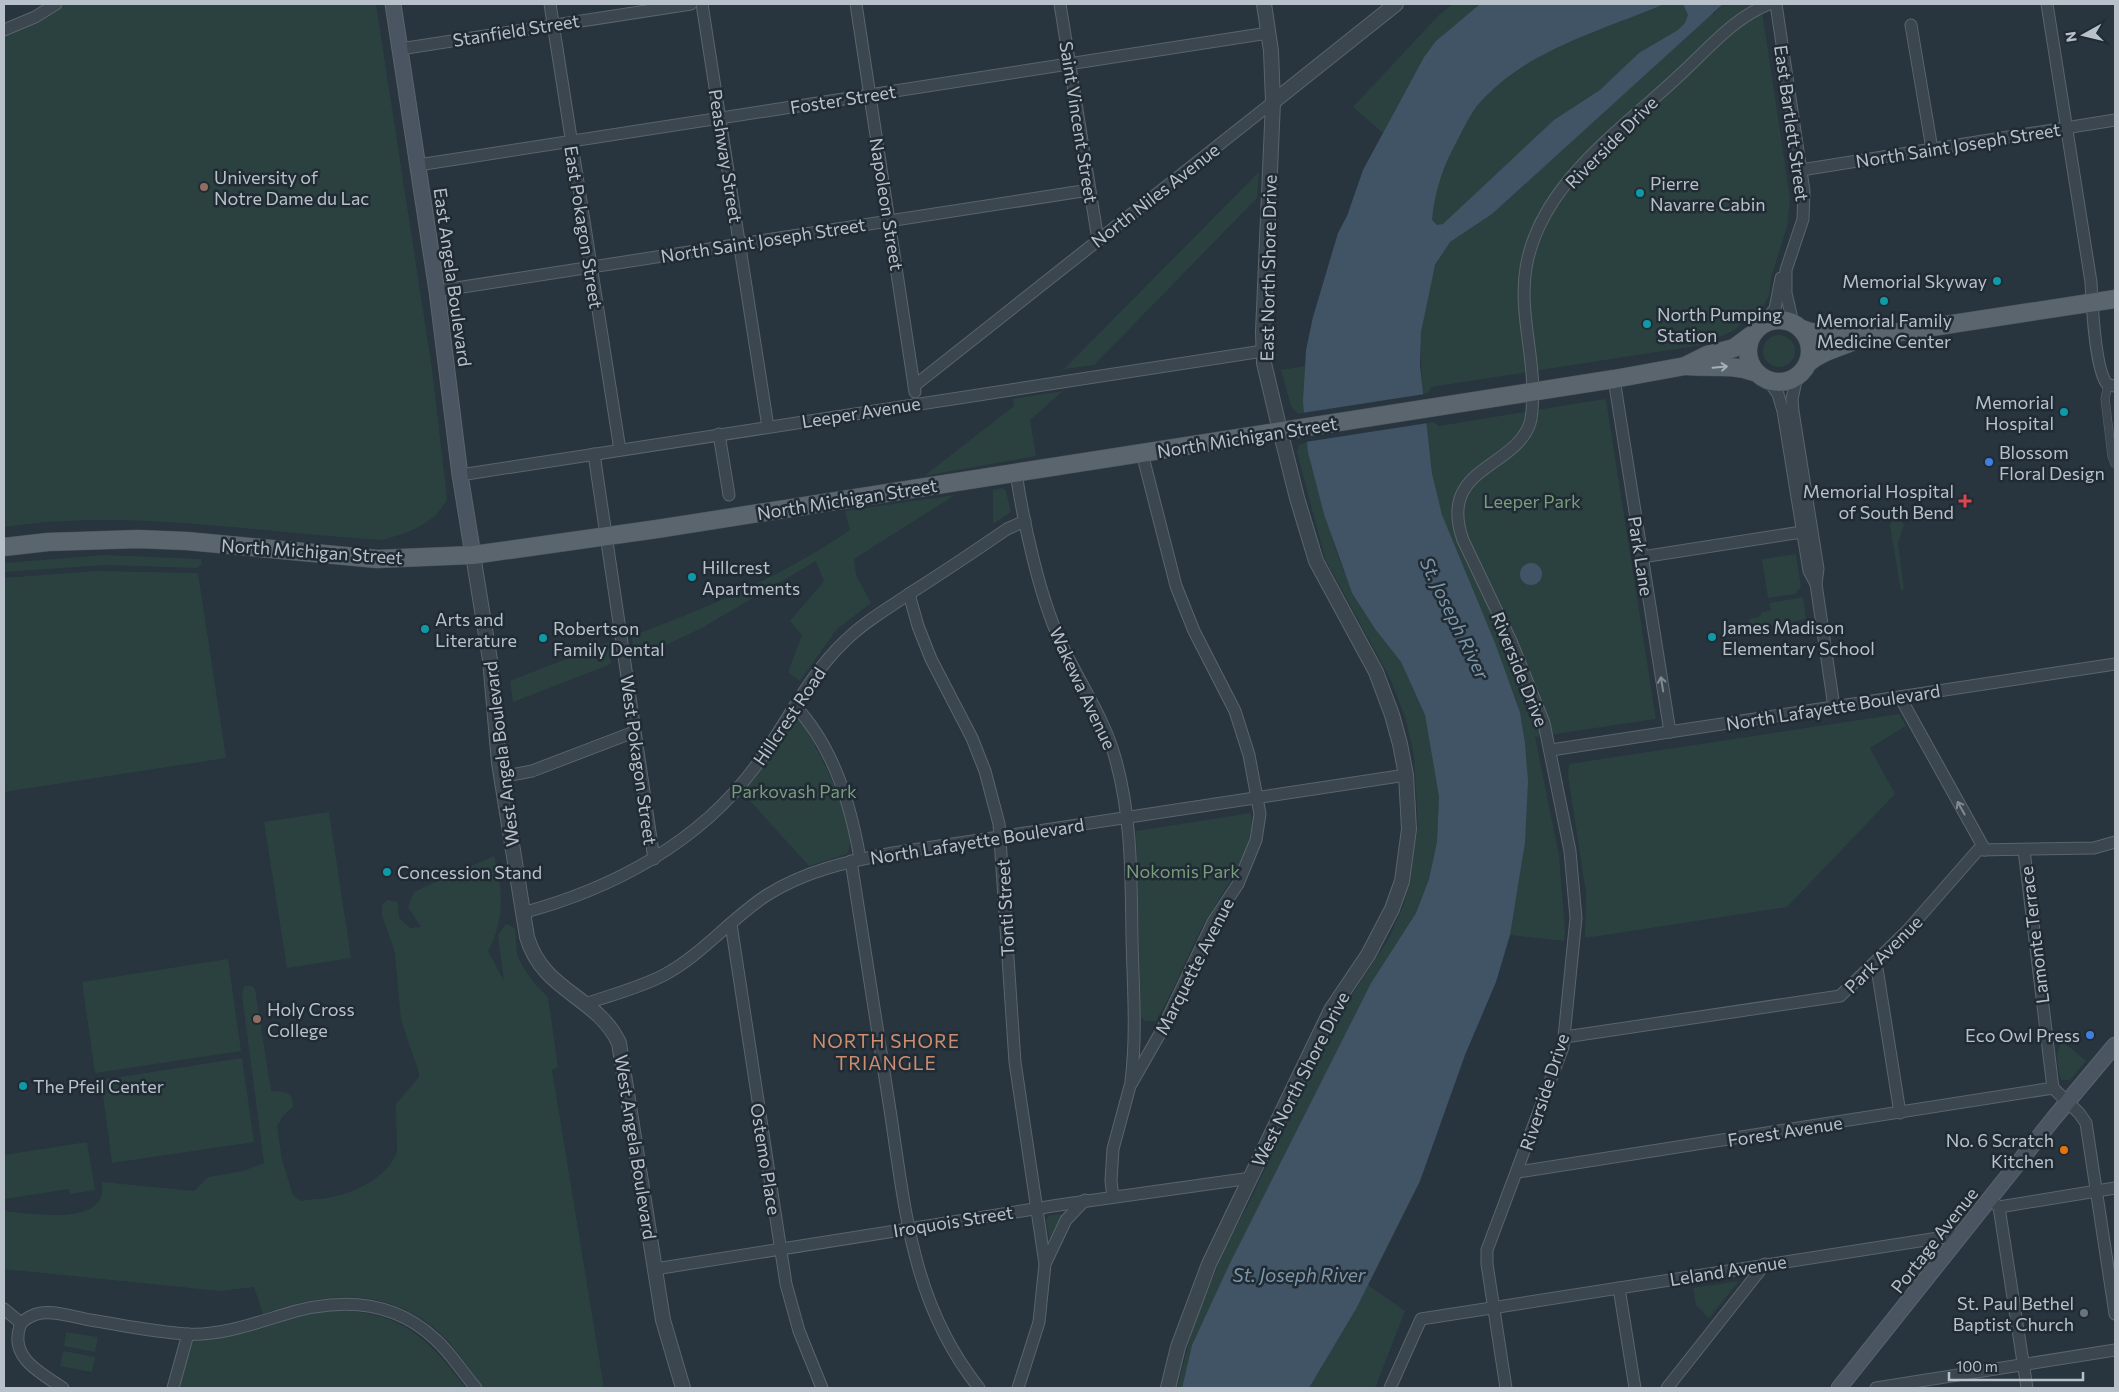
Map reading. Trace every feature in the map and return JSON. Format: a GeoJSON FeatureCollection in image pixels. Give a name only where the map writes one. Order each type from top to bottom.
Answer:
{"type":"FeatureCollection","features":[{"type":"Feature","properties":{"kind":"main road","name":"East Angela Boulevard"},"geometry":{"type":"LineString","coordinates":[[393,4],[437,291],[460,475],[473,555]]}},
{"type":"Feature","properties":{"kind":"main road"},"geometry":{"type":"LineString","coordinates":[[1861,338],[1842,334],[1819,334],[1779,320],[1763,323],[1750,336],[1748,356],[1761,376],[1783,382],[1803,370],[1822,353],[1844,347],[1861,338],[2115,299]]}},
{"type":"Feature","properties":{"kind":"main road"},"geometry":{"type":"LineString","coordinates":[[1798,326],[1809,346],[1803,370]]}},
{"type":"Feature","properties":{"kind":"main road","name":"North Michigan Street"},"geometry":{"type":"LineString","coordinates":[[1685,366],[1708,355],[1734,348],[1750,336]]}},
{"type":"Feature","properties":{"kind":"main road","name":"North Michigan Street"},"geometry":{"type":"LineString","coordinates":[[4,547],[48,542],[138,540],[187,542],[377,559],[473,555],[1280,432],[1685,366],[1710,368],[1738,367],[1761,376]]}},
{"type":"Feature","properties":{"kind":"main road","name":"Portage Avenue"},"geometry":{"type":"LineString","coordinates":[[1840,1388],[1964,1234],[1994,1203],[2068,1102],[2115,1045]]}},
{"type":"Feature","properties":{"kind":"street"},"geometry":{"type":"LineString","coordinates":[[4,30],[56,4]]}},
{"type":"Feature","properties":{"kind":"street","name":"East Pokagon Street"},"geometry":{"type":"LineString","coordinates":[[550,4],[620,450]]}},
{"type":"Feature","properties":{"kind":"street","name":"Stanfield Street"},"geometry":{"type":"LineString","coordinates":[[400,49],[691,4]]}},
{"type":"Feature","properties":{"kind":"street","name":"Peashway Street"},"geometry":{"type":"LineString","coordinates":[[702,4],[768,427]]}},
{"type":"Feature","properties":{"kind":"street","name":"Napoleon Street"},"geometry":{"type":"LineString","coordinates":[[856,4],[917,404]]}},
{"type":"Feature","properties":{"kind":"street","name":"Saint Vincent Street"},"geometry":{"type":"LineString","coordinates":[[1060,4],[1098,240]]}},
{"type":"Feature","properties":{"kind":"street","name":"East North Shore Drive"},"geometry":{"type":"LineString","coordinates":[[1264,4],[1273,102],[1263,351],[1280,432]]}},
{"type":"Feature","properties":{"kind":"street","name":"North Niles Avenue"},"geometry":{"type":"LineString","coordinates":[[914,386],[1396,4]]}},
{"type":"Feature","properties":{"kind":"street","name":"Riverside Drive"},"geometry":{"type":"LineString","coordinates":[[1506,1388],[1487,1264],[1487,1250],[1518,1172],[1565,1037],[1576,918],[1570,851],[1551,750],[1532,690],[1463,540],[1457,516],[1458,505],[1468,484],[1481,470],[1514,446],[1527,431],[1531,420],[1532,391],[1525,304],[1526,268],[1538,230],[1550,208],[1575,174],[1608,140],[1684,71],[1718,37],[1746,15],[1769,4]]}},
{"type":"Feature","properties":{"kind":"street","name":"East Bartlett Street"},"geometry":{"type":"LineString","coordinates":[[1763,323],[1775,308],[1780,279],[1786,270],[1804,211],[1802,170],[1776,4]]}},
{"type":"Feature","properties":{"kind":"street"},"geometry":{"type":"LineString","coordinates":[[2047,4],[2067,128],[2102,376],[2112,385],[2105,399],[2112,456],[2115,464]]}},
{"type":"Feature","properties":{"kind":"street"},"geometry":{"type":"LineString","coordinates":[[1911,25],[1932,149]]}},
{"type":"Feature","properties":{"kind":"street","name":"Foster Street"},"geometry":{"type":"LineString","coordinates":[[418,164],[1268,33]]}},
{"type":"Feature","properties":{"kind":"street","name":"North Saint Joseph Street"},"geometry":{"type":"LineString","coordinates":[[1802,170],[2115,120]]}},
{"type":"Feature","properties":{"kind":"street","name":"North Saint Joseph Street"},"geometry":{"type":"LineString","coordinates":[[437,291],[1089,190]]}},
{"type":"Feature","properties":{"kind":"street","name":"East Bartlett Street"},"geometry":{"type":"LineString","coordinates":[[1786,270],[1786,294],[1798,326]]}},
{"type":"Feature","properties":{"kind":"street","name":"Leeper Avenue"},"geometry":{"type":"LineString","coordinates":[[460,475],[1263,351]]}},
{"type":"Feature","properties":{"kind":"street"},"geometry":{"type":"LineString","coordinates":[[1803,370],[1792,398],[1807,531]]}},
{"type":"Feature","properties":{"kind":"street"},"geometry":{"type":"LineString","coordinates":[[1761,376],[1778,394],[1807,531],[1818,569],[1816,584],[1834,707]]}},
{"type":"Feature","properties":{"kind":"street","name":"Park Lane"},"geometry":{"type":"LineString","coordinates":[[1614,379],[1670,732]]}},
{"type":"Feature","properties":{"kind":"street","name":"West North Shore Drive"},"geometry":{"type":"LineString","coordinates":[[1168,1388],[1178,1347],[1197,1292],[1331,1010],[1368,955],[1392,909],[1402,881],[1410,829],[1406,775],[1394,722],[1376,672],[1316,561],[1280,432]]}},
{"type":"Feature","properties":{"kind":"street"},"geometry":{"type":"LineString","coordinates":[[720,434],[729,495]]}},
{"type":"Feature","properties":{"kind":"street","name":"Marquette Avenue"},"geometry":{"type":"LineString","coordinates":[[1113,1196],[1111,1181],[1114,1149],[1130,1086],[1162,1030],[1210,928],[1238,884],[1256,840],[1260,814],[1249,755],[1235,711],[1194,632],[1176,586],[1142,453]]}},
{"type":"Feature","properties":{"kind":"street","name":"West Pokagon Street"},"geometry":{"type":"LineString","coordinates":[[594,454],[654,859]]}},
{"type":"Feature","properties":{"kind":"street","name":"Wakewa Avenue"},"geometry":{"type":"LineString","coordinates":[[1016,473],[1025,521],[1052,620],[1065,652],[1103,724],[1122,780],[1128,817],[1135,995],[1135,1036],[1130,1086]]}},
{"type":"Feature","properties":{"kind":"street","name":"Hillcrest Road"},"geometry":{"type":"LineString","coordinates":[[522,913],[606,883],[654,859],[689,833],[738,787],[780,731],[822,664],[846,639],[909,594],[1007,529],[1025,521]]}},
{"type":"Feature","properties":{"kind":"street"},"geometry":{"type":"LineString","coordinates":[[1642,557],[1807,531]]}},
{"type":"Feature","properties":{"kind":"street","name":"West Angela Boulevard"},"geometry":{"type":"LineString","coordinates":[[473,555],[490,660],[501,777],[522,913],[530,949],[536,960],[551,978],[612,1028],[622,1050],[663,1320],[683,1388]]}},
{"type":"Feature","properties":{"kind":"street","name":"Tonti Street"},"geometry":{"type":"LineString","coordinates":[[909,594],[918,626],[931,658],[972,738],[985,771],[1000,837],[1015,1062],[1038,1208]]}},
{"type":"Feature","properties":{"kind":"street","name":"North Lafayette Boulevard"},"geometry":{"type":"LineString","coordinates":[[1551,750],[2115,664]]}},
{"type":"Feature","properties":{"kind":"street"},"geometry":{"type":"LineString","coordinates":[[1900,697],[1985,850],[2094,848],[2115,842]]}},
{"type":"Feature","properties":{"kind":"street"},"geometry":{"type":"LineString","coordinates":[[795,706],[810,723],[837,774],[854,824],[856,860],[908,1228],[918,1271],[934,1318],[954,1355],[979,1388]]}},
{"type":"Feature","properties":{"kind":"street"},"geometry":{"type":"LineString","coordinates":[[501,777],[532,770],[634,732]]}},
{"type":"Feature","properties":{"kind":"street","name":"North Lafayette Boulevard"},"geometry":{"type":"LineString","coordinates":[[585,1004],[664,975],[708,946],[731,924],[767,895],[810,874],[856,860],[1406,775]]}},
{"type":"Feature","properties":{"kind":"street","name":"Park Avenue"},"geometry":{"type":"LineString","coordinates":[[1565,1037],[1840,996],[1907,931],[1978,850],[1985,850]]}},
{"type":"Feature","properties":{"kind":"street","name":"Lamonte Terrace"},"geometry":{"type":"LineString","coordinates":[[2024,850],[2053,1088]]}},
{"type":"Feature","properties":{"kind":"street","name":"Ostemo Place"},"geometry":{"type":"LineString","coordinates":[[731,924],[786,1284],[796,1323],[822,1388]]}},
{"type":"Feature","properties":{"kind":"street"},"geometry":{"type":"LineString","coordinates":[[1876,962],[1900,1112]]}},
{"type":"Feature","properties":{"kind":"street"},"geometry":{"type":"LineString","coordinates":[[2053,1088],[2086,1123],[2115,1314]]}},
{"type":"Feature","properties":{"kind":"street","name":"Forest Avenue"},"geometry":{"type":"LineString","coordinates":[[1518,1172],[2053,1088]]}},
{"type":"Feature","properties":{"kind":"street","name":"Iroquois Street"},"geometry":{"type":"LineString","coordinates":[[655,1269],[1085,1200],[1251,1178]]}},
{"type":"Feature","properties":{"kind":"street"},"geometry":{"type":"LineString","coordinates":[[2027,1388],[1994,1203],[2115,1188]]}},
{"type":"Feature","properties":{"kind":"street"},"geometry":{"type":"LineString","coordinates":[[1045,1264],[1066,1220],[1085,1200]]}},
{"type":"Feature","properties":{"kind":"street"},"geometry":{"type":"LineString","coordinates":[[1018,1388],[1039,1322],[1045,1264],[1038,1208]]}},
{"type":"Feature","properties":{"kind":"street","name":"Leland Avenue"},"geometry":{"type":"LineString","coordinates":[[1494,1308],[1964,1234]]}},
{"type":"Feature","properties":{"kind":"street"},"geometry":{"type":"LineString","coordinates":[[1667,1388],[1766,1264]]}},
{"type":"Feature","properties":{"kind":"street"},"geometry":{"type":"LineString","coordinates":[[1619,1288],[1635,1388]]}},
{"type":"Feature","properties":{"kind":"street"},"geometry":{"type":"LineString","coordinates":[[63,1388],[25,1360],[18,1342],[21,1323],[29,1317],[49,1313],[188,1334],[232,1330],[319,1305],[360,1304],[389,1312],[428,1332],[443,1347],[476,1388]]}},
{"type":"Feature","properties":{"kind":"street"},"geometry":{"type":"LineString","coordinates":[[1390,1388],[1421,1319],[1494,1308]]}},
{"type":"Feature","properties":{"kind":"street"},"geometry":{"type":"LineString","coordinates":[[4,1309],[21,1323]]}},
{"type":"Feature","properties":{"kind":"street"},"geometry":{"type":"LineString","coordinates":[[173,1388],[188,1334]]}},
{"type":"Feature","properties":{"kind":"street"},"geometry":{"type":"LineString","coordinates":[[1876,1388],[2115,1350]]}},
{"type":"Feature","properties":{"kind":"green space","name":"University of Notre Dame du Lac"},"geometry":{"type":"Polygon","coordinates":[[[65,4],[376,4],[432,369],[447,499],[442,508],[428,521],[402,534],[383,540],[146,521],[99,520],[4,527],[4,36],[43,18],[65,4]]]}},
{"type":"Feature","properties":{"kind":"green space"},"geometry":{"type":"Polygon","coordinates":[[[1453,4],[1480,4],[1436,41],[1424,57],[1383,133],[1353,107],[1439,15],[1453,4]]]}},
{"type":"Feature","properties":{"kind":"green space"},"geometry":{"type":"Polygon","coordinates":[[[1664,4],[1687,4],[1714,14],[1723,4],[1761,4],[1790,198],[1787,227],[1772,274],[1769,295],[1764,305],[1735,330],[1702,345],[1431,387],[1428,393],[1423,394],[1421,341],[1424,303],[1428,285],[1442,254],[1432,221],[1432,207],[1450,153],[1468,119],[1485,96],[1524,65],[1570,42],[1664,4]]]}},
{"type":"Feature","properties":{"kind":"green space"},"geometry":{"type":"Polygon","coordinates":[[[1259,172],[1257,198],[1094,365],[1064,369],[1259,172]]]}},
{"type":"Feature","properties":{"kind":"green space"},"geometry":{"type":"Polygon","coordinates":[[[1779,335],[1785,336],[1790,340],[1794,345],[1794,357],[1790,362],[1785,366],[1779,367],[1773,366],[1768,362],[1764,357],[1763,351],[1764,345],[1768,340],[1773,336],[1779,335]]]}},
{"type":"Feature","properties":{"kind":"green space"},"geometry":{"type":"Polygon","coordinates":[[[1305,366],[1304,413],[1298,414],[1291,406],[1281,370],[1305,366]]]}},
{"type":"Feature","properties":{"kind":"green space"},"geometry":{"type":"Polygon","coordinates":[[[1063,391],[1030,420],[1036,456],[924,476],[1014,406],[1013,399],[1063,391]]]}},
{"type":"Feature","properties":{"kind":"green space","name":"Leeper Park"},"geometry":{"type":"Polygon","coordinates":[[[1606,400],[1656,719],[1535,737],[1559,855],[1565,932],[1564,941],[1510,935],[1525,824],[1527,770],[1525,742],[1516,698],[1442,516],[1434,482],[1426,423],[1433,422],[1439,426],[1606,400]]]}},
{"type":"Feature","properties":{"kind":"green space"},"geometry":{"type":"Polygon","coordinates":[[[1307,442],[1336,550],[1352,593],[1375,629],[1401,662],[1425,715],[1439,797],[1437,842],[1429,879],[1416,913],[1371,983],[1229,1265],[1192,1345],[1182,1388],[1177,1388],[1195,1320],[1229,1239],[1248,1205],[1336,1020],[1388,940],[1404,904],[1418,827],[1414,755],[1405,717],[1390,678],[1325,559],[1297,452],[1299,445],[1307,442]]]}},
{"type":"Feature","properties":{"kind":"green space"},"geometry":{"type":"Polygon","coordinates":[[[1003,488],[1006,491],[1011,512],[993,524],[993,490],[1003,488]]]}},
{"type":"Feature","properties":{"kind":"green space"},"geometry":{"type":"Polygon","coordinates":[[[955,495],[854,559],[856,575],[871,603],[837,629],[800,681],[788,672],[802,635],[790,621],[824,581],[816,561],[700,629],[634,660],[632,636],[744,590],[824,547],[850,530],[845,511],[955,495]]]}},
{"type":"Feature","properties":{"kind":"green space"},"geometry":{"type":"Polygon","coordinates":[[[1897,518],[1904,525],[1898,543],[1904,589],[1901,591],[1890,526],[1893,519],[1897,518]]]}},
{"type":"Feature","properties":{"kind":"green space"},"geometry":{"type":"Polygon","coordinates":[[[1796,554],[1801,587],[1795,594],[1768,598],[1762,559],[1796,554]]]}},
{"type":"Feature","properties":{"kind":"green space"},"geometry":{"type":"Polygon","coordinates":[[[105,555],[201,559],[202,564],[197,568],[106,565],[4,572],[4,563],[105,555]]]}},
{"type":"Feature","properties":{"kind":"green space"},"geometry":{"type":"Polygon","coordinates":[[[96,571],[198,573],[226,758],[4,792],[4,578],[96,571]]]}},
{"type":"Feature","properties":{"kind":"green space"},"geometry":{"type":"Polygon","coordinates":[[[1803,597],[1806,619],[1750,630],[1749,619],[1759,617],[1762,612],[1771,610],[1769,603],[1803,597]]]}},
{"type":"Feature","properties":{"kind":"green space"},"geometry":{"type":"Polygon","coordinates":[[[609,642],[611,664],[513,702],[510,681],[609,642]]]}},
{"type":"Feature","properties":{"kind":"green space","name":"Parkovash Park"},"geometry":{"type":"Polygon","coordinates":[[[795,713],[803,724],[833,783],[848,825],[850,842],[847,854],[809,866],[741,791],[764,763],[795,713]]]}},
{"type":"Feature","properties":{"kind":"green space"},"geometry":{"type":"Polygon","coordinates":[[[1899,714],[1906,726],[1870,748],[1895,794],[1787,907],[1585,938],[1586,893],[1568,775],[1569,764],[1899,714]]]}},
{"type":"Feature","properties":{"kind":"green space"},"geometry":{"type":"Polygon","coordinates":[[[329,812],[351,958],[287,968],[264,822],[329,812]]]}},
{"type":"Feature","properties":{"kind":"green space","name":"Nokomis Park"},"geometry":{"type":"Polygon","coordinates":[[[1251,813],[1251,829],[1247,845],[1233,877],[1198,935],[1156,1021],[1145,1021],[1141,1016],[1136,831],[1251,813]]]}},
{"type":"Feature","properties":{"kind":"green space"},"geometry":{"type":"Polygon","coordinates":[[[494,856],[501,892],[501,904],[494,940],[488,951],[504,981],[498,935],[506,924],[515,928],[517,954],[523,967],[535,984],[548,997],[558,1067],[552,1070],[604,1388],[484,1388],[447,1340],[427,1322],[406,1310],[383,1302],[360,1298],[336,1297],[312,1300],[263,1314],[254,1287],[220,1291],[4,1269],[4,1211],[41,1215],[81,1212],[92,1208],[99,1201],[102,1194],[102,1182],[194,1191],[208,1177],[243,1171],[264,1163],[242,995],[244,986],[252,986],[255,989],[271,1091],[287,1093],[293,1102],[293,1107],[283,1116],[277,1126],[282,1160],[293,1195],[301,1201],[348,1193],[366,1185],[382,1173],[394,1159],[397,1151],[396,1104],[419,1077],[419,1073],[401,1020],[395,953],[382,915],[382,905],[387,900],[398,902],[399,918],[410,928],[421,927],[408,907],[414,892],[494,856]]]}},
{"type":"Feature","properties":{"kind":"green space"},"geometry":{"type":"Polygon","coordinates":[[[228,959],[241,1051],[95,1073],[82,982],[228,959]]]}},
{"type":"Feature","properties":{"kind":"green space"},"geometry":{"type":"Polygon","coordinates":[[[2062,1041],[2086,1061],[2070,1080],[2061,1080],[2058,1070],[2057,1060],[2062,1041]]]}},
{"type":"Feature","properties":{"kind":"green space"},"geometry":{"type":"Polygon","coordinates":[[[242,1058],[254,1142],[112,1163],[101,1080],[242,1058]]]}},
{"type":"Feature","properties":{"kind":"green space"},"geometry":{"type":"Polygon","coordinates":[[[87,1142],[95,1190],[70,1194],[69,1189],[4,1199],[4,1155],[87,1142]]]}},
{"type":"Feature","properties":{"kind":"green space"},"geometry":{"type":"Polygon","coordinates":[[[1050,1215],[1063,1215],[1049,1238],[1046,1220],[1050,1215]]]}},
{"type":"Feature","properties":{"kind":"green space"},"geometry":{"type":"Polygon","coordinates":[[[1739,1281],[1709,1318],[1696,1305],[1693,1288],[1739,1281]]]}},
{"type":"Feature","properties":{"kind":"green space"},"geometry":{"type":"Polygon","coordinates":[[[1368,1285],[1405,1311],[1375,1388],[1309,1388],[1356,1309],[1368,1285]]]}},
{"type":"Feature","properties":{"kind":"green space"},"geometry":{"type":"Polygon","coordinates":[[[321,1310],[369,1314],[388,1319],[406,1327],[436,1352],[466,1388],[178,1388],[192,1340],[259,1329],[321,1310]]]}},
{"type":"Feature","properties":{"kind":"green space"},"geometry":{"type":"Polygon","coordinates":[[[66,1332],[98,1337],[95,1352],[64,1346],[66,1332]]]}},
{"type":"Feature","properties":{"kind":"green space"},"geometry":{"type":"Polygon","coordinates":[[[63,1351],[95,1357],[92,1372],[60,1366],[63,1351]]]}},
{"type":"Feature","properties":{"kind":"water","name":"St. Joseph River"},"geometry":{"type":"Polygon","coordinates":[[[1480,4],[1664,4],[1547,53],[1505,79],[1486,96],[1470,117],[1444,169],[1437,189],[1433,210],[1432,220],[1437,225],[1443,224],[1554,120],[1600,90],[1639,53],[1678,30],[1685,23],[1688,15],[1683,4],[1723,4],[1492,214],[1450,242],[1435,265],[1421,332],[1420,366],[1432,473],[1442,515],[1495,643],[1520,712],[1525,743],[1528,781],[1525,842],[1510,935],[1496,982],[1465,1055],[1420,1181],[1356,1309],[1309,1388],[1182,1388],[1192,1345],[1229,1265],[1371,983],[1416,913],[1429,879],[1437,842],[1439,797],[1425,715],[1401,662],[1375,629],[1352,593],[1324,514],[1308,452],[1303,402],[1306,350],[1313,317],[1338,233],[1347,216],[1363,170],[1424,57],[1436,41],[1480,4]]]}},
{"type":"Feature","properties":{"kind":"water"},"geometry":{"type":"Polygon","coordinates":[[[1531,563],[1539,566],[1542,574],[1539,582],[1531,585],[1523,582],[1520,574],[1523,566],[1531,563]]]}},
{"type":"Feature","properties":{"kind":"pier"},"geometry":{"type":"Polygon","coordinates":[[[1425,394],[1428,423],[1305,442],[1302,413],[1425,394]]]}},
{"type":"Feature","properties":{"kind":"place","name":"University of Notre Dame du Lac"},"geometry":{"type":"Point","coordinates":[204,187]}},
{"type":"Feature","properties":{"kind":"place","name":"Pierre Navarre Cabin"},"geometry":{"type":"Point","coordinates":[1640,193]}},
{"type":"Feature","properties":{"kind":"place","name":"Memorial Skyway"},"geometry":{"type":"Point","coordinates":[1997,281]}},
{"type":"Feature","properties":{"kind":"place","name":"Memorial Family Medicine Center"},"geometry":{"type":"Point","coordinates":[1884,301]}},
{"type":"Feature","properties":{"kind":"place","name":"North Pumping Station"},"geometry":{"type":"Point","coordinates":[1647,324]}},
{"type":"Feature","properties":{"kind":"place","name":"Memorial Hospital"},"geometry":{"type":"Point","coordinates":[2064,412]}},
{"type":"Feature","properties":{"kind":"place","name":"Blossom Floral Design"},"geometry":{"type":"Point","coordinates":[1989,462]}},
{"type":"Feature","properties":{"kind":"place","name":"Memorial Hospital of South Bend"},"geometry":{"type":"Point","coordinates":[1965,501]}},
{"type":"Feature","properties":{"kind":"place","name":"Hillcrest Apartments"},"geometry":{"type":"Point","coordinates":[692,577]}},
{"type":"Feature","properties":{"kind":"place","name":"Arts and Literature"},"geometry":{"type":"Point","coordinates":[425,629]}},
{"type":"Feature","properties":{"kind":"place","name":"James Madison Elementary School"},"geometry":{"type":"Point","coordinates":[1712,637]}},
{"type":"Feature","properties":{"kind":"place","name":"Robertson Family Dental"},"geometry":{"type":"Point","coordinates":[543,638]}},
{"type":"Feature","properties":{"kind":"place","name":"Concession Stand"},"geometry":{"type":"Point","coordinates":[387,872]}},
{"type":"Feature","properties":{"kind":"place","name":"Holy Cross College"},"geometry":{"type":"Point","coordinates":[257,1019]}},
{"type":"Feature","properties":{"kind":"place","name":"Eco Owl Press"},"geometry":{"type":"Point","coordinates":[2090,1035]}},
{"type":"Feature","properties":{"kind":"place","name":"The Pfeil Center"},"geometry":{"type":"Point","coordinates":[23,1086]}},
{"type":"Feature","properties":{"kind":"place","name":"No. 6 Scratch Kitchen"},"geometry":{"type":"Point","coordinates":[2064,1150]}},
{"type":"Feature","properties":{"kind":"place","name":"St. Paul Bethel Baptist Church"},"geometry":{"type":"Point","coordinates":[2084,1313]}},
{"type":"Feature","properties":{"kind":"district","name":"NORTH SHORE TRIANGLE"},"geometry":{"type":"Point","coordinates":[886,1051]}}]}
